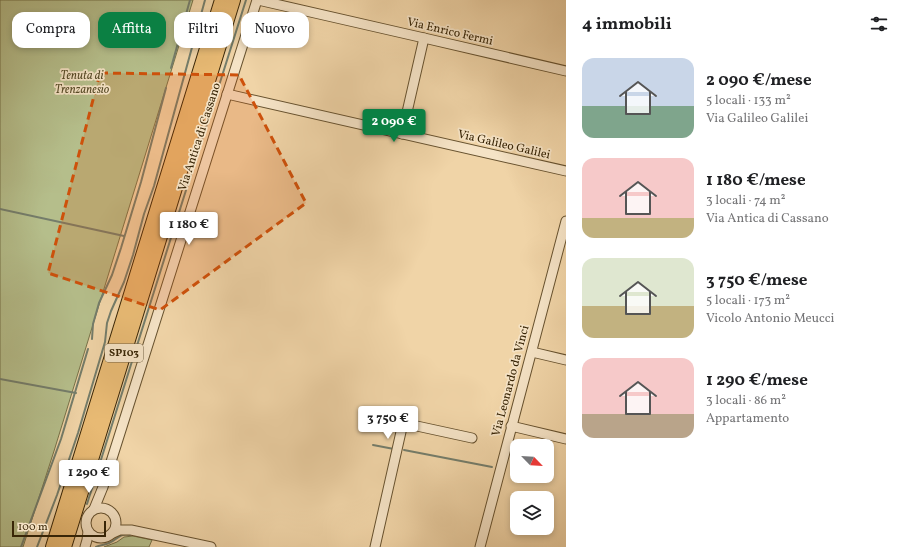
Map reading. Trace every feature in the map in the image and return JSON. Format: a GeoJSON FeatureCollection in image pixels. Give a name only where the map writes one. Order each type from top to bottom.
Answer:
{"type":"FeatureCollection","features":[{"type":"Feature","properties":{"kind":"highway","name":"SP103"},"geometry":{"type":"LineString","coordinates":[[169,173],[193,78],[215,0]]}},
{"type":"Feature","properties":{"kind":"highway","name":"SP103"},"geometry":{"type":"LineString","coordinates":[[53,547],[222,0]]}},
{"type":"Feature","properties":{"kind":"highway","name":"SP103"},"geometry":{"type":"LineString","coordinates":[[64,547],[233,0]]}},
{"type":"Feature","properties":{"kind":"highway","name":"SP103"},"geometry":{"type":"LineString","coordinates":[[184,158],[202,116],[241,0]]}},
{"type":"Feature","properties":{"kind":"street","name":"Via Enrico Fermi"},"geometry":{"type":"LineString","coordinates":[[258,0],[566,71]]}},
{"type":"Feature","properties":{"kind":"street","name":"Via Antica di Cassano"},"geometry":{"type":"LineString","coordinates":[[94,509],[103,487],[258,0]]}},
{"type":"Feature","properties":{"kind":"street"},"geometry":{"type":"LineString","coordinates":[[402,134],[424,38]]}},
{"type":"Feature","properties":{"kind":"street","name":"Via Galileo Galilei"},"geometry":{"type":"LineString","coordinates":[[227,94],[566,171]]}},
{"type":"Feature","properties":{"kind":"street","name":"Via Leonardo da Vinci"},"geometry":{"type":"LineString","coordinates":[[480,547],[566,221]]}},
{"type":"Feature","properties":{"kind":"street"},"geometry":{"type":"LineString","coordinates":[[532,352],[566,360]]}},
{"type":"Feature","properties":{"kind":"street"},"geometry":{"type":"LineString","coordinates":[[375,547],[403,422],[472,438]]}},
{"type":"Feature","properties":{"kind":"street"},"geometry":{"type":"LineString","coordinates":[[511,426],[566,439]]}},
{"type":"Feature","properties":{"kind":"street"},"geometry":{"type":"LineString","coordinates":[[103,487],[102,498],[106,509]]}},
{"type":"Feature","properties":{"kind":"street"},"geometry":{"type":"LineString","coordinates":[[85,547],[88,538],[86,523],[87,517],[94,509],[106,509],[113,513],[116,519],[131,530]]}},
{"type":"Feature","properties":{"kind":"street"},"geometry":{"type":"LineString","coordinates":[[111,534],[115,528],[116,519]]}},
{"type":"Feature","properties":{"kind":"street"},"geometry":{"type":"LineString","coordinates":[[88,531],[98,538],[104,538],[120,530],[131,530],[211,547]]}},
{"type":"Feature","properties":{"kind":"street"},"geometry":{"type":"LineString","coordinates":[[88,547],[98,538]]}},
{"type":"Feature","properties":{"kind":"highlighted area"},"geometry":{"type":"Polygon","coordinates":[[[100,73],[239,75],[306,203],[160,310],[48,273],[100,73]]]}},
{"type":"Feature","properties":{"kind":"green space","name":"Tenuta di Trenzanesio"},"geometry":{"type":"Polygon","coordinates":[[[0,0],[193,0],[189,12],[174,12],[174,48],[178,48],[23,547],[0,547],[0,0]]]}},
{"type":"Feature","properties":{"kind":"green space"},"geometry":{"type":"Polygon","coordinates":[[[133,536],[152,540],[149,547],[104,547],[117,542],[124,537],[133,536]]]}},
{"type":"Feature","properties":{"kind":"waterway"},"geometry":{"type":"LineString","coordinates":[[171,68],[190,0]]}},
{"type":"Feature","properties":{"kind":"waterway"},"geometry":{"type":"LineString","coordinates":[[37,547],[57,495],[78,433],[105,342],[107,323],[124,282],[133,255],[144,214],[154,186],[205,0]]}},
{"type":"Feature","properties":{"kind":"waterway"},"geometry":{"type":"LineString","coordinates":[[87,504],[246,0]]}},
{"type":"Feature","properties":{"kind":"waterway"},"geometry":{"type":"LineString","coordinates":[[92,339],[93,324],[99,303],[112,275],[121,248],[141,182],[166,88]]}},
{"type":"Feature","properties":{"kind":"waterway"},"geometry":{"type":"LineString","coordinates":[[0,209],[124,236]]}},
{"type":"Feature","properties":{"kind":"waterway"},"geometry":{"type":"LineString","coordinates":[[21,547],[61,439],[88,349]]}},
{"type":"Feature","properties":{"kind":"waterway"},"geometry":{"type":"LineString","coordinates":[[0,379],[76,393]]}},
{"type":"Feature","properties":{"kind":"waterway"},"geometry":{"type":"LineString","coordinates":[[373,445],[394,449]]}},
{"type":"Feature","properties":{"kind":"waterway"},"geometry":{"type":"LineString","coordinates":[[404,450],[492,467]]}},
{"type":"Feature","properties":{"kind":"waterway"},"geometry":{"type":"LineString","coordinates":[[96,547],[109,543],[123,535],[130,535]]}}]}
